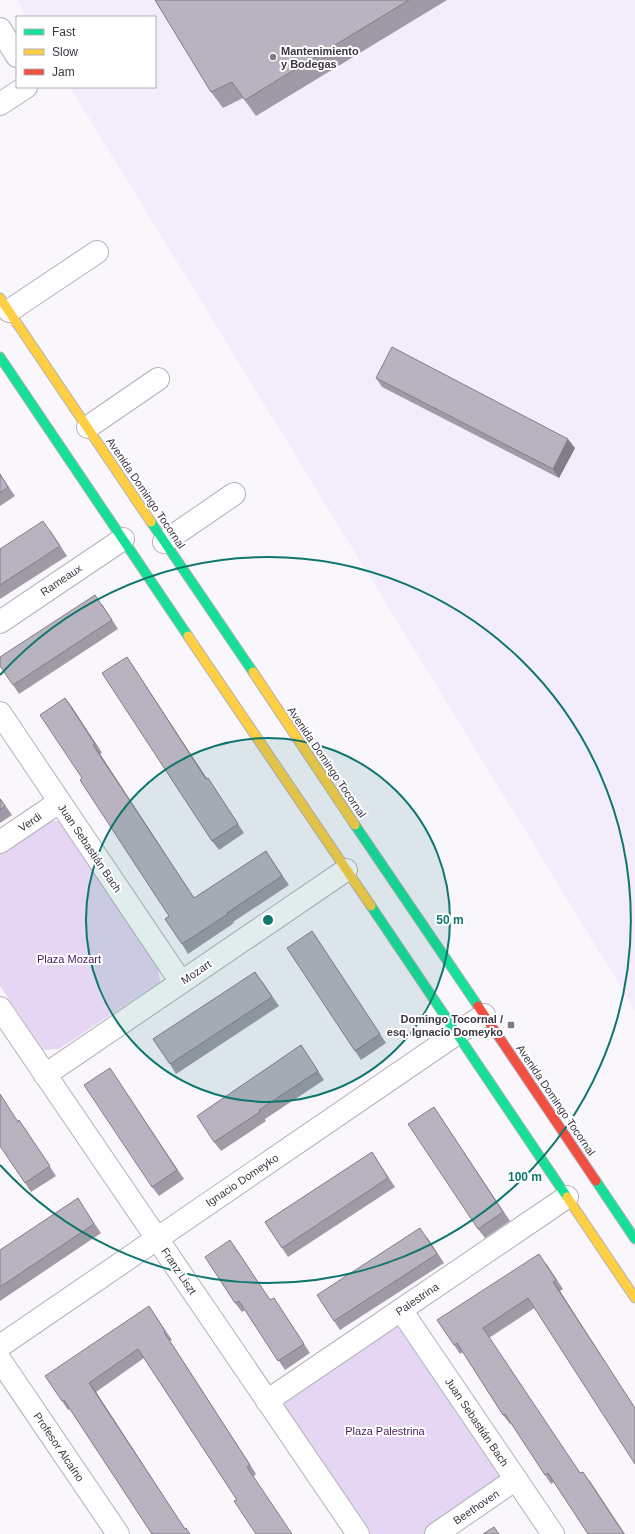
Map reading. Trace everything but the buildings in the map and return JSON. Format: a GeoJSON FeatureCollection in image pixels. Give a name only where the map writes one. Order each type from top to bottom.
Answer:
{"type":"FeatureCollection","features":[{"type":"Feature","properties":{"kind":"main road","name":"Avenida Domingo Tocornal"},"geometry":{"type":"LineString","coordinates":[[4,304],[635,1239]]}},
{"type":"Feature","properties":{"kind":"main road"},"geometry":{"type":"LineString","coordinates":[[0,357],[635,1298]]}},
{"type":"Feature","properties":{"kind":"street"},"geometry":{"type":"LineString","coordinates":[[0,29],[16,54]]}},
{"type":"Feature","properties":{"kind":"street"},"geometry":{"type":"LineString","coordinates":[[0,104],[24,88]]}},
{"type":"Feature","properties":{"kind":"street"},"geometry":{"type":"LineString","coordinates":[[4,304],[97,252]]}},
{"type":"Feature","properties":{"kind":"street"},"geometry":{"type":"LineString","coordinates":[[88,427],[158,379]]}},
{"type":"Feature","properties":{"kind":"street"},"geometry":{"type":"LineString","coordinates":[[164,542],[234,494]]}},
{"type":"Feature","properties":{"kind":"street","name":"Rameaux"},"geometry":{"type":"LineString","coordinates":[[0,622],[123,539]]}},
{"type":"Feature","properties":{"kind":"street","name":"Juan Sebastián Bach"},"geometry":{"type":"LineString","coordinates":[[0,714],[181,982]]}},
{"type":"Feature","properties":{"kind":"street","name":"Verdi"},"geometry":{"type":"LineString","coordinates":[[0,842],[59,802]]}},
{"type":"Feature","properties":{"kind":"street","name":"Mozart"},"geometry":{"type":"LineString","coordinates":[[45,1075],[346,870]]}},
{"type":"Feature","properties":{"kind":"street","name":"Franz Liszt"},"geometry":{"type":"LineString","coordinates":[[0,1008],[358,1534]]}},
{"type":"Feature","properties":{"kind":"street","name":"Ignacio Domeyko"},"geometry":{"type":"LineString","coordinates":[[0,1346],[484,1015]]}},
{"type":"Feature","properties":{"kind":"street","name":"Palestrina"},"geometry":{"type":"LineString","coordinates":[[267,1401],[567,1197]]}},
{"type":"Feature","properties":{"kind":"street","name":"Juan Sebastián Bach"},"geometry":{"type":"LineString","coordinates":[[401,1310],[553,1534]]}},
{"type":"Feature","properties":{"kind":"street","name":"Profesor Alcaíno"},"geometry":{"type":"LineString","coordinates":[[0,1360],[118,1534]]}},
{"type":"Feature","properties":{"kind":"street","name":"Beethoven"},"geometry":{"type":"LineString","coordinates":[[436,1534],[516,1479]]}},
{"type":"Feature","properties":{"kind":"shaded area"},"geometry":{"type":"Polygon","coordinates":[[[17,0],[635,0],[635,1010],[71,88],[156,88],[156,16],[26,16],[17,0]]]}},
{"type":"Feature","properties":{"kind":"green space","name":"Plaza Mozart"},"geometry":{"type":"Polygon","coordinates":[[[45,819],[61,822],[158,968],[160,982],[59,1049],[43,1050],[0,986],[0,850],[45,819]]]}},
{"type":"Feature","properties":{"kind":"green space","name":"Plaza Palestrina"},"geometry":{"type":"Polygon","coordinates":[[[398,1325],[407,1330],[502,1472],[497,1484],[424,1534],[365,1534],[283,1412],[287,1399],[398,1325]]]}},
{"type":"Feature","properties":{"kind":"traffic: fast"},"geometry":{"type":"LineString","coordinates":[[0,357],[188,636]]}},
{"type":"Feature","properties":{"kind":"traffic: fast"},"geometry":{"type":"LineString","coordinates":[[151,522],[253,672]]}},
{"type":"Feature","properties":{"kind":"traffic: fast"},"geometry":{"type":"LineString","coordinates":[[355,825],[478,1006]]}},
{"type":"Feature","properties":{"kind":"traffic: fast"},"geometry":{"type":"LineString","coordinates":[[371,906],[567,1197]]}},
{"type":"Feature","properties":{"kind":"traffic: fast"},"geometry":{"type":"LineString","coordinates":[[596,1181],[635,1239]]}},
{"type":"Feature","properties":{"kind":"traffic: slow"},"geometry":{"type":"LineString","coordinates":[[0,298],[151,522]]}},
{"type":"Feature","properties":{"kind":"traffic: slow"},"geometry":{"type":"LineString","coordinates":[[188,636],[371,906]]}},
{"type":"Feature","properties":{"kind":"traffic: slow"},"geometry":{"type":"LineString","coordinates":[[253,672],[355,825]]}},
{"type":"Feature","properties":{"kind":"traffic: slow"},"geometry":{"type":"LineString","coordinates":[[567,1197],[635,1298]]}},
{"type":"Feature","properties":{"kind":"traffic: jam"},"geometry":{"type":"LineString","coordinates":[[478,1006],[596,1181]]}},
{"type":"Feature","properties":{"kind":"place","name":"Mantenimiento y Bodegas"},"geometry":{"type":"Point","coordinates":[273,57]}},
{"type":"Feature","properties":{"kind":"place","name":"Domingo Tocornal / esq. Ignacio Domeyko"},"geometry":{"type":"Point","coordinates":[511,1025]}}]}
